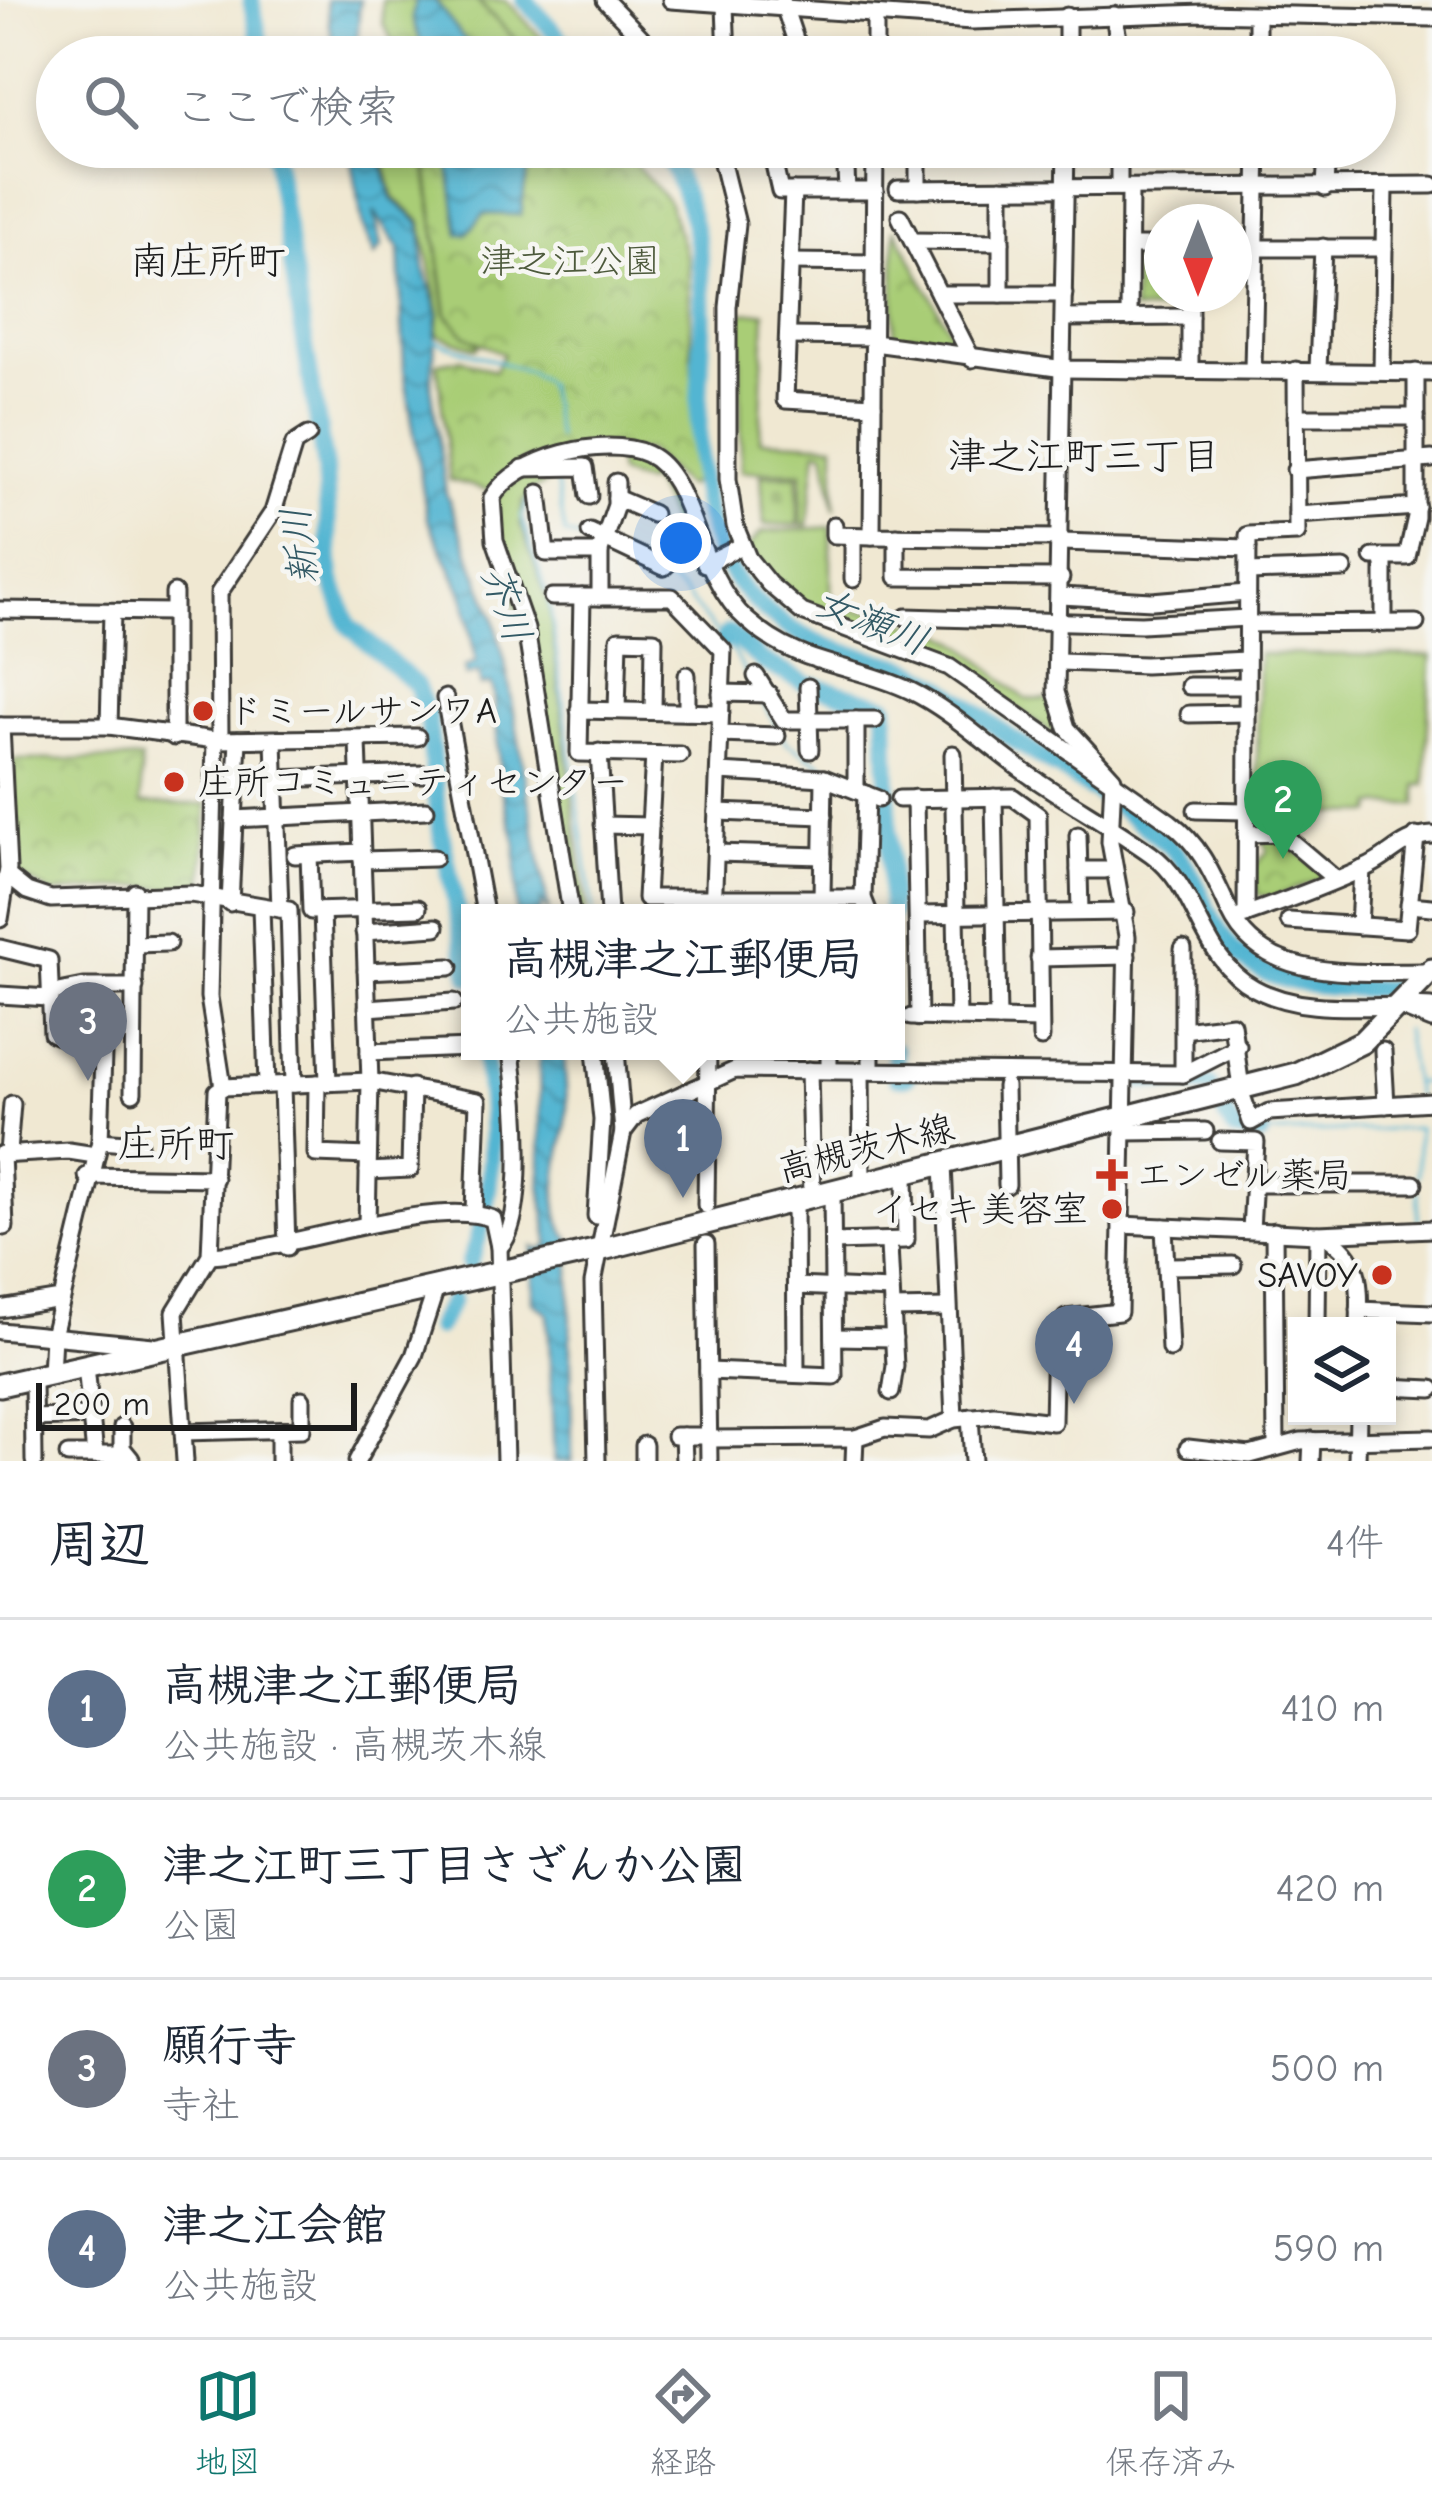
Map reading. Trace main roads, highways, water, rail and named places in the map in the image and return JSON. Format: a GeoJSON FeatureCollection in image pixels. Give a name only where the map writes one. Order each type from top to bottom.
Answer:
{"type":"FeatureCollection","features":[{"type":"Feature","properties":{"kind":"main road","name":"高槻茨木線"},"geometry":{"type":"LineString","coordinates":[[0,1385],[436,1288],[597,1245],[1125,1124],[1338,1058],[1428,974]]}},
{"type":"Feature","properties":{"kind":"water"},"geometry":{"type":"Polygon","coordinates":[[[326,0],[360,0],[357,36],[332,36],[326,0]]]}},
{"type":"Feature","properties":{"kind":"water"},"geometry":{"type":"Polygon","coordinates":[[[416,0],[435,0],[461,36],[418,36],[412,18],[416,0]]]}},
{"type":"Feature","properties":{"kind":"water"},"geometry":{"type":"Polygon","coordinates":[[[353,168],[384,168],[392,199],[419,222],[422,232],[424,268],[438,311],[431,385],[446,493],[494,617],[547,904],[516,904],[516,843],[501,788],[494,693],[491,684],[481,686],[478,673],[466,676],[464,668],[476,662],[464,597],[427,517],[404,370],[399,248],[374,211],[382,246],[375,255],[363,228],[353,168]]]}},
{"type":"Feature","properties":{"kind":"water"},"geometry":{"type":"Polygon","coordinates":[[[449,168],[530,168],[521,215],[484,214],[467,234],[459,234],[449,168]]]}},
{"type":"Feature","properties":{"kind":"water"},"geometry":{"type":"Polygon","coordinates":[[[539,1060],[564,1060],[567,1108],[556,1194],[557,1211],[570,1239],[572,1461],[554,1461],[548,1313],[533,1302],[533,1247],[541,1250],[549,1245],[541,1183],[539,1060]]]}},
{"type":"Feature","properties":{"kind":"waterway","name":"新川"},"geometry":{"type":"LineString","coordinates":[[251,0],[259,36]]}},
{"type":"Feature","properties":{"kind":"waterway","name":"女瀬川"},"geometry":{"type":"LineString","coordinates":[[525,0],[558,36]]}},
{"type":"Feature","properties":{"kind":"waterway","name":"新川"},"geometry":{"type":"LineString","coordinates":[[276,168],[325,469],[331,577],[349,626],[416,685],[428,716],[438,817],[461,931]]}},
{"type":"Feature","properties":{"kind":"waterway","name":"女瀬川"},"geometry":{"type":"LineString","coordinates":[[671,168],[686,199],[698,250],[702,302],[699,454],[705,504],[720,553],[741,587],[789,627],[825,646],[903,667],[934,682],[1150,830],[1176,853],[1229,945],[1248,963],[1294,982],[1398,989]]}},
{"type":"Feature","properties":{"kind":"waterway"},"geometry":{"type":"LineString","coordinates":[[433,340],[529,372],[547,384],[557,437]]}},
{"type":"Feature","properties":{"kind":"waterway"},"geometry":{"type":"LineString","coordinates":[[556,480],[565,534],[597,544]]}},
{"type":"Feature","properties":{"kind":"waterway","name":"芥川"},"geometry":{"type":"LineString","coordinates":[[531,494],[521,517],[546,591]]}},
{"type":"Feature","properties":{"kind":"waterway"},"geometry":{"type":"LineString","coordinates":[[655,571],[684,593],[715,631]]}},
{"type":"Feature","properties":{"kind":"waterway","name":"芥川"},"geometry":{"type":"LineString","coordinates":[[549,600],[592,904]]}},
{"type":"Feature","properties":{"kind":"waterway"},"geometry":{"type":"LineString","coordinates":[[723,641],[729,633],[762,661],[803,682]]}},
{"type":"Feature","properties":{"kind":"waterway"},"geometry":{"type":"LineString","coordinates":[[730,647],[753,685]]}},
{"type":"Feature","properties":{"kind":"waterway"},"geometry":{"type":"LineString","coordinates":[[812,685],[886,706],[891,904]]}},
{"type":"Feature","properties":{"kind":"waterway"},"geometry":{"type":"LineString","coordinates":[[761,699],[786,742],[842,777]]}},
{"type":"Feature","properties":{"kind":"waterway"},"geometry":{"type":"LineString","coordinates":[[1405,1030],[1416,1096]]}},
{"type":"Feature","properties":{"kind":"waterway","name":"新川"},"geometry":{"type":"LineString","coordinates":[[469,1264],[489,1186],[490,1104],[484,1060]]}},
{"type":"Feature","properties":{"kind":"waterway"},"geometry":{"type":"LineString","coordinates":[[895,1060],[896,1077],[907,1077]]}},
{"type":"Feature","properties":{"kind":"waterway"},"geometry":{"type":"LineString","coordinates":[[1142,1081],[1209,1085]]}},
{"type":"Feature","properties":{"kind":"waterway"},"geometry":{"type":"LineString","coordinates":[[1414,1083],[1432,1081]]}},
{"type":"Feature","properties":{"kind":"waterway"},"geometry":{"type":"LineString","coordinates":[[1219,1104],[1234,1130],[1261,1134]]}},
{"type":"Feature","properties":{"kind":"waterway"},"geometry":{"type":"LineString","coordinates":[[1261,1134],[1418,1128],[1418,1176]]}},
{"type":"Feature","properties":{"kind":"waterway"},"geometry":{"type":"LineString","coordinates":[[1418,1192],[1418,1220]]}},
{"type":"Feature","properties":{"kind":"waterway","name":"新川"},"geometry":{"type":"LineString","coordinates":[[437,1327],[452,1300]]}},
{"type":"Feature","properties":{"kind":"place","name":"ドミールサンワA"},"geometry":{"type":"Point","coordinates":[203,711]}},
{"type":"Feature","properties":{"kind":"place","name":"庄所コミュニティセンター"},"geometry":{"type":"Point","coordinates":[174,782]}},
{"type":"Feature","properties":{"kind":"place","name":"津之江町三丁目さざんか公園"},"geometry":{"type":"Point","coordinates":[1283,859]}},
{"type":"Feature","properties":{"kind":"place","name":"願行寺"},"geometry":{"type":"Point","coordinates":[88,1081]}},
{"type":"Feature","properties":{"kind":"place","name":"エンゼル薬局"},"geometry":{"type":"Point","coordinates":[1112,1175]}},
{"type":"Feature","properties":{"kind":"place","name":"高槻津之江郵便局"},"geometry":{"type":"Point","coordinates":[683,1198]}},
{"type":"Feature","properties":{"kind":"place","name":"イセキ美容室"},"geometry":{"type":"Point","coordinates":[1112,1209]}},
{"type":"Feature","properties":{"kind":"place","name":"SAVOY"},"geometry":{"type":"Point","coordinates":[1382,1275]}},
{"type":"Feature","properties":{"kind":"place","name":"津之江会館"},"geometry":{"type":"Point","coordinates":[1074,1404]}},
{"type":"Feature","properties":{"kind":"district","name":"南庄所町"},"geometry":{"type":"Point","coordinates":[208,261]}},
{"type":"Feature","properties":{"kind":"district","name":"津之江町三丁目"},"geometry":{"type":"Point","coordinates":[1084,456]}},
{"type":"Feature","properties":{"kind":"district","name":"庄所町"},"geometry":{"type":"Point","coordinates":[176,1144]}},
{"type":"Feature","properties":{"kind":"park label","name":"津之江公園"},"geometry":{"type":"Point","coordinates":[570,261]}}]}
